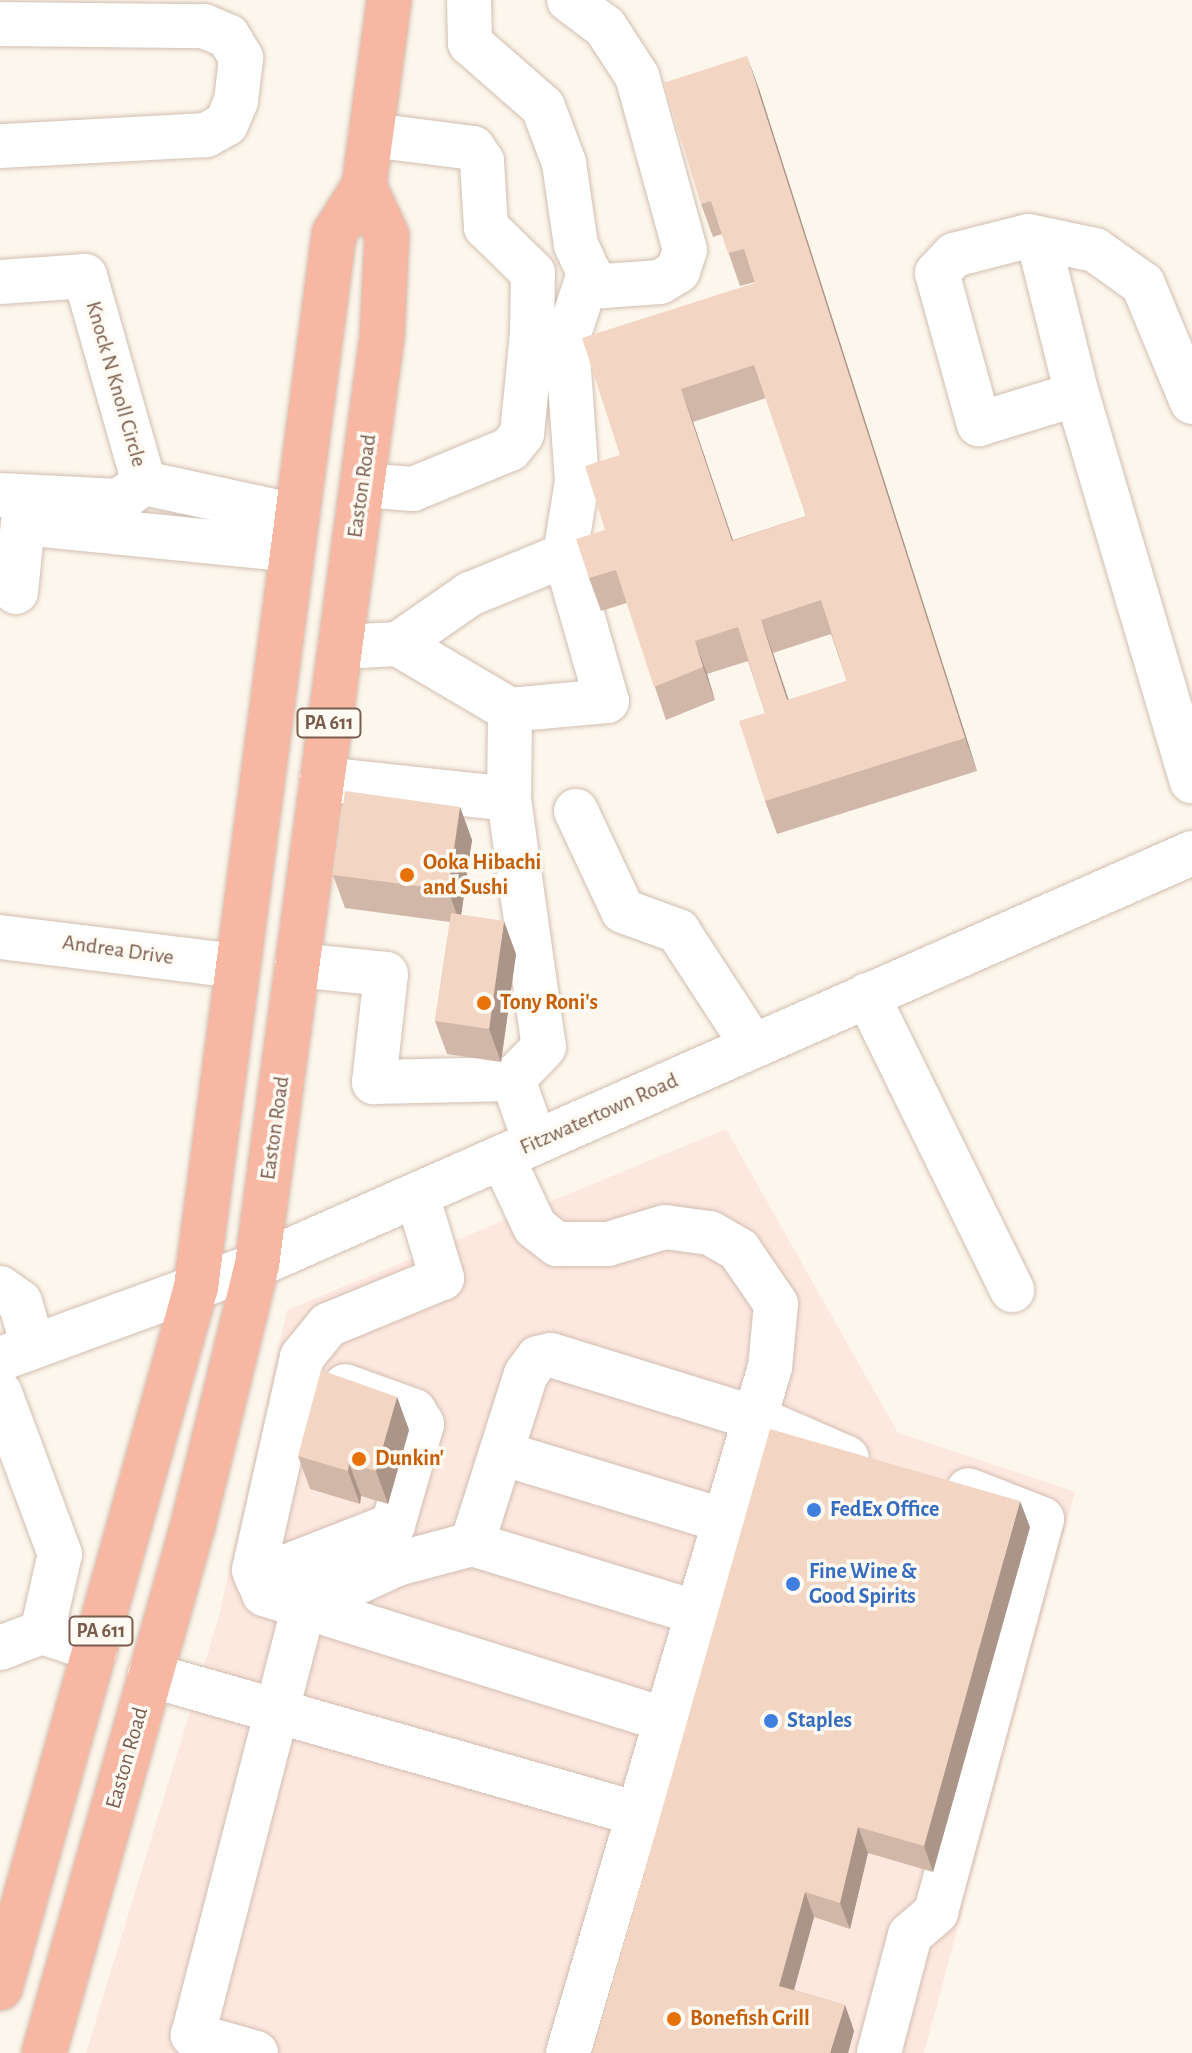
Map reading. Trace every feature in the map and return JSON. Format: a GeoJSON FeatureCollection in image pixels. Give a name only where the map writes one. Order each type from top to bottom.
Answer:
{"type":"FeatureCollection","features":[{"type":"Feature","properties":{"kind":"highway","name":"PA 611"},"geometry":{"type":"LineString","coordinates":[[0,1988],[196,1287],[334,234],[364,186],[389,0]]}},
{"type":"Feature","properties":{"kind":"highway","name":"Easton Road"},"geometry":{"type":"LineString","coordinates":[[44,2053],[150,1675],[257,1265],[362,485],[387,236],[364,186]]}},
{"type":"Feature","properties":{"kind":"street"},"geometry":{"type":"LineString","coordinates":[[469,0],[470,43],[543,107],[589,273],[604,286],[660,282],[678,271],[685,250],[637,76],[605,27],[569,0]]}},
{"type":"Feature","properties":{"kind":"street"},"geometry":{"type":"LineString","coordinates":[[0,24],[204,26],[228,36],[241,58],[236,101],[226,124],[206,135],[0,146]]}},
{"type":"Feature","properties":{"kind":"street"},"geometry":{"type":"LineString","coordinates":[[362,485],[413,489],[510,449],[522,434],[532,334],[533,273],[486,227],[482,161],[473,148],[371,135]]}},
{"type":"Feature","properties":{"kind":"street"},"geometry":{"type":"LineString","coordinates":[[1077,394],[979,424],[937,273],[954,255],[1038,238],[1095,250],[1143,284],[1192,402]]}},
{"type":"Feature","properties":{"kind":"street"},"geometry":{"type":"LineString","coordinates":[[1038,238],[1077,394],[1175,656],[1192,781]]}},
{"type":"Feature","properties":{"kind":"street"},"geometry":{"type":"LineString","coordinates":[[398,644],[510,710],[607,701],[565,555],[577,481],[567,340],[589,273]]}},
{"type":"Feature","properties":{"kind":"street","name":"Knock N Knoll Circle"},"geometry":{"type":"LineString","coordinates":[[0,282],[85,276],[144,483]]}},
{"type":"Feature","properties":{"kind":"street","name":"Knock N Knoll Circle"},"geometry":{"type":"LineString","coordinates":[[144,483],[294,533]]}},
{"type":"Feature","properties":{"kind":"street","name":"Knock N Knoll Circle"},"geometry":{"type":"LineString","coordinates":[[0,495],[119,501],[144,483]]}},
{"type":"Feature","properties":{"kind":"street"},"geometry":{"type":"LineString","coordinates":[[16,592],[23,523],[294,533]]}},
{"type":"Feature","properties":{"kind":"street"},"geometry":{"type":"LineString","coordinates":[[340,647],[398,644],[470,594],[565,555]]}},
{"type":"Feature","properties":{"kind":"street"},"geometry":{"type":"LineString","coordinates":[[297,965],[386,974],[374,1082],[513,1079],[544,1047],[509,799],[510,710]]}},
{"type":"Feature","properties":{"kind":"street"},"geometry":{"type":"LineString","coordinates":[[322,779],[509,799]]}},
{"type":"Feature","properties":{"kind":"street"},"geometry":{"type":"LineString","coordinates":[[576,811],[623,911],[678,931],[753,1046]]}},
{"type":"Feature","properties":{"kind":"street","name":"Fitzwatertown Road"},"geometry":{"type":"LineString","coordinates":[[17,1352],[257,1265],[1192,853]]}},
{"type":"Feature","properties":{"kind":"street","name":"Andrea Drive"},"geometry":{"type":"LineString","coordinates":[[0,937],[237,966]]}},
{"type":"Feature","properties":{"kind":"street"},"geometry":{"type":"LineString","coordinates":[[867,995],[1012,1290]]}},
{"type":"Feature","properties":{"kind":"street"},"geometry":{"type":"LineString","coordinates":[[513,1079],[519,1149],[535,1227],[557,1244],[608,1244],[665,1227],[710,1233],[739,1250],[776,1304],[777,1332],[755,1418],[568,2053]]}},
{"type":"Feature","properties":{"kind":"street"},"geometry":{"type":"LineString","coordinates":[[417,1195],[442,1278],[328,1325],[296,1373],[257,1578],[264,1594],[666,1720]]}},
{"type":"Feature","properties":{"kind":"street"},"geometry":{"type":"LineString","coordinates":[[0,1288],[20,1302],[17,1352]]}},
{"type":"Feature","properties":{"kind":"street"},"geometry":{"type":"LineString","coordinates":[[472,1544],[526,1374],[538,1358],[551,1355],[755,1418],[826,1452],[884,1468]]}},
{"type":"Feature","properties":{"kind":"street"},"geometry":{"type":"LineString","coordinates":[[257,1578],[393,1525],[422,1424],[414,1411],[376,1396],[296,1373]]}},
{"type":"Feature","properties":{"kind":"street"},"geometry":{"type":"LineString","coordinates":[[0,1393],[60,1554],[42,1632]]}},
{"type":"Feature","properties":{"kind":"street"},"geometry":{"type":"LineString","coordinates":[[501,1453],[725,1521]]}},
{"type":"Feature","properties":{"kind":"street"},"geometry":{"type":"LineString","coordinates":[[879,2053],[910,1935],[936,1912],[1042,1519],[928,1479]]}},
{"type":"Feature","properties":{"kind":"street"},"geometry":{"type":"LineString","coordinates":[[304,1607],[397,1564],[472,1544],[698,1613]]}},
{"type":"Feature","properties":{"kind":"street"},"geometry":{"type":"LineString","coordinates":[[256,2053],[193,2035],[304,1607]]}},
{"type":"Feature","properties":{"kind":"street"},"geometry":{"type":"LineString","coordinates":[[0,1648],[42,1632],[95,1650]]}},
{"type":"Feature","properties":{"kind":"street"},"geometry":{"type":"LineString","coordinates":[[150,1675],[638,1814]]}},
{"type":"Feature","properties":{"kind":"shaded area"},"geometry":{"type":"Polygon","coordinates":[[[726,1129],[898,1433],[1075,1492],[924,2053],[86,2053],[218,1620],[287,1310],[726,1129]]]}},
{"type":"Feature","properties":{"kind":"building"},"geometry":{"type":"Polygon","coordinates":[[[747,56],[965,738],[765,801],[739,721],[765,713],[738,627],[695,641],[703,667],[654,687],[616,570],[589,578],[576,539],[605,530],[585,466],[620,455],[582,338],[755,283],[744,249],[728,253],[711,201],[701,204],[663,83],[747,56]],[[754,365],[681,389],[732,541],[806,516],[754,365]],[[821,600],[761,620],[787,700],[847,681],[821,600]]]}},
{"type":"Feature","properties":{"kind":"building"},"geometry":{"type":"Polygon","coordinates":[[[345,791],[460,807],[448,890],[333,875],[345,791]]]}},
{"type":"Feature","properties":{"kind":"building"},"geometry":{"type":"Polygon","coordinates":[[[451,913],[504,921],[489,1029],[435,1021],[451,913]]]}},
{"type":"Feature","properties":{"kind":"building"},"geometry":{"type":"Polygon","coordinates":[[[321,1370],[397,1397],[376,1471],[349,1463],[348,1471],[298,1456],[321,1370]]]}},
{"type":"Feature","properties":{"kind":"building"},"geometry":{"type":"Polygon","coordinates":[[[770,1429],[1020,1501],[924,1846],[858,1827],[840,1903],[805,1892],[779,1986],[845,2005],[830,2053],[593,2053],[770,1429]]]}},
{"type":"Feature","properties":{"kind":"place","name":"Ooka Hibachi and Sushi"},"geometry":{"type":"Point","coordinates":[407,875]}},
{"type":"Feature","properties":{"kind":"place","name":"Tony Roni's"},"geometry":{"type":"Point","coordinates":[484,1003]}},
{"type":"Feature","properties":{"kind":"place","name":"Dunkin'"},"geometry":{"type":"Point","coordinates":[359,1459]}},
{"type":"Feature","properties":{"kind":"place","name":"FedEx Office"},"geometry":{"type":"Point","coordinates":[814,1510]}},
{"type":"Feature","properties":{"kind":"place","name":"Fine Wine & Good Spirits"},"geometry":{"type":"Point","coordinates":[793,1584]}},
{"type":"Feature","properties":{"kind":"place","name":"Staples"},"geometry":{"type":"Point","coordinates":[771,1721]}},
{"type":"Feature","properties":{"kind":"place","name":"Bonefish Grill"},"geometry":{"type":"Point","coordinates":[674,2019]}}]}
